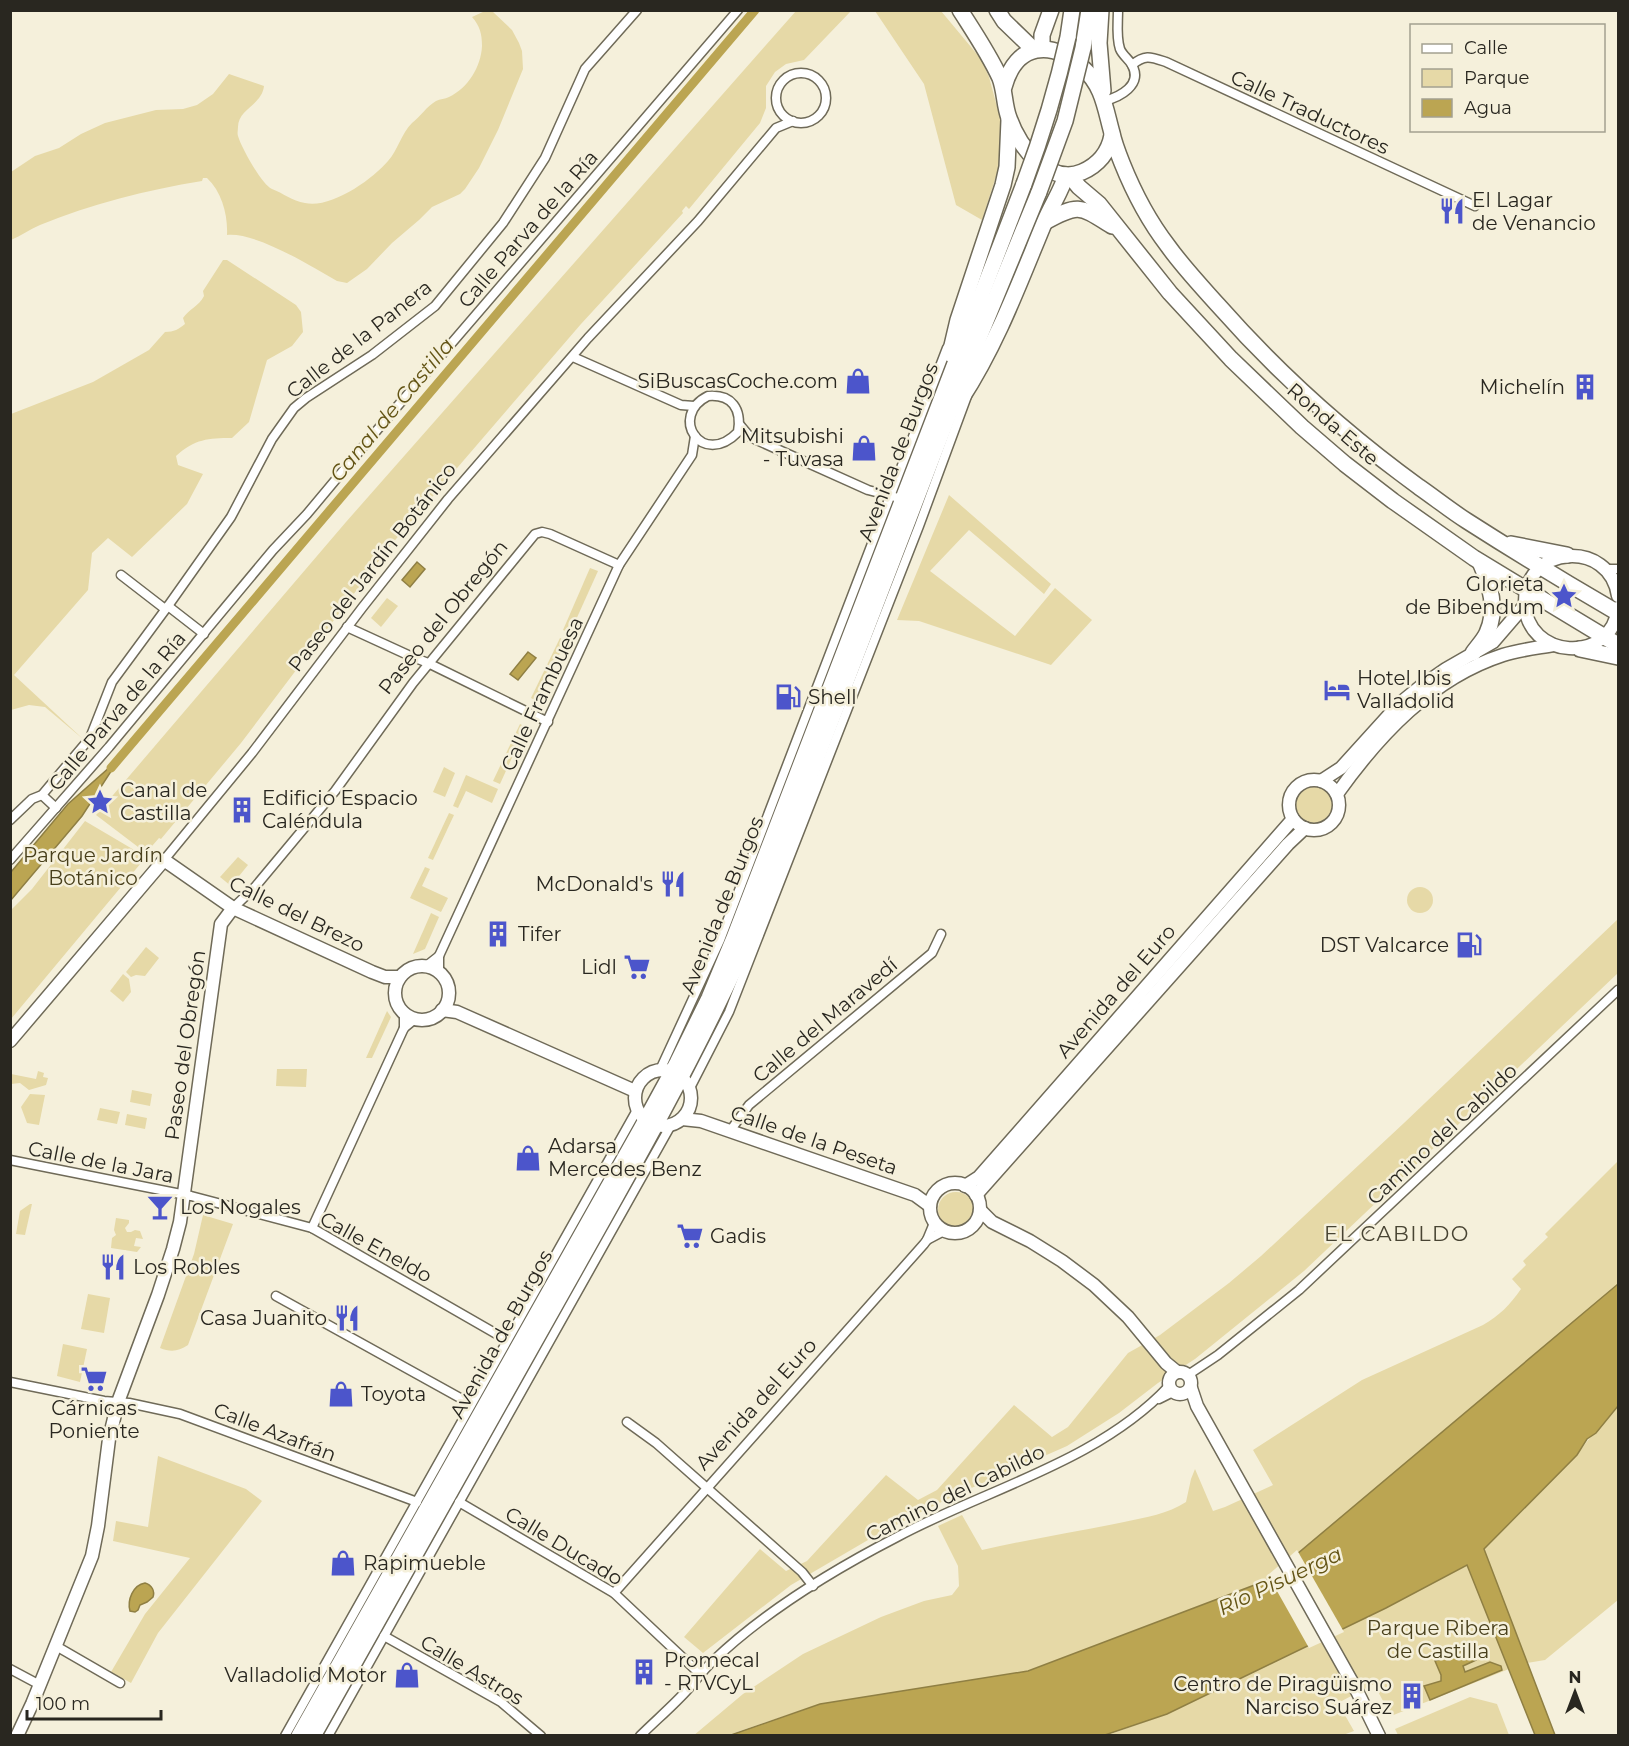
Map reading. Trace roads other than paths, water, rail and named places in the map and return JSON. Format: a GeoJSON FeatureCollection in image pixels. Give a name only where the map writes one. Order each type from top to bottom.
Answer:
{"type":"FeatureCollection","features":[{"type":"Feature","properties":{"kind":"highway","name":"Ronda Este"},"geometry":{"type":"LineString","coordinates":[[960,10],[985,49],[1004,87],[1005,107],[1019,140],[1038,163],[1053,172],[1068,176],[1099,204],[1170,293],[1231,359],[1302,427],[1393,501],[1480,562],[1525,597],[1618,645]]}},
{"type":"Feature","properties":{"kind":"highway","name":"Ronda Este"},"geometry":{"type":"LineString","coordinates":[[997,10],[1004,21],[1038,50],[1059,53],[1070,58],[1092,78],[1104,99],[1112,135],[1128,177],[1150,222],[1181,263],[1239,330],[1291,381],[1370,450],[1466,521],[1618,613]]}},
{"type":"Feature","properties":{"kind":"highway"},"geometry":{"type":"LineString","coordinates":[[1004,87],[1007,73],[1015,62],[1023,55],[1038,50],[1051,10]]}},
{"type":"Feature","properties":{"kind":"highway","name":"Avenida de Burgos"},"geometry":{"type":"LineString","coordinates":[[542,1317],[646,1119],[676,1076],[717,1006],[741,955],[770,863],[867,594],[1038,148],[1057,83],[1072,10]]}},
{"type":"Feature","properties":{"kind":"highway","name":"Avenida de Burgos"},"geometry":{"type":"LineString","coordinates":[[780,835],[848,674],[902,500],[944,427],[1039,192],[1065,121],[1083,48],[1089,10]]}},
{"type":"Feature","properties":{"kind":"highway"},"geometry":{"type":"LineString","coordinates":[[1101,10],[1099,63],[1104,99]]}},
{"type":"Feature","properties":{"kind":"highway"},"geometry":{"type":"LineString","coordinates":[[938,407],[958,320],[1003,185],[1007,167],[1009,120]]}},
{"type":"Feature","properties":{"kind":"highway"},"geometry":{"type":"LineString","coordinates":[[944,427],[972,382],[1025,273],[1045,222],[1068,176],[1094,165],[1108,148],[1112,135]]}},
{"type":"Feature","properties":{"kind":"highway"},"geometry":{"type":"LineString","coordinates":[[1045,222],[1067,210],[1078,209],[1089,211],[1124,233]]}},
{"type":"Feature","properties":{"kind":"highway"},"geometry":{"type":"LineString","coordinates":[[1502,543],[1567,555]]}},
{"type":"Feature","properties":{"kind":"highway"},"geometry":{"type":"LineString","coordinates":[[1473,653],[1487,633],[1492,614],[1492,598],[1480,562]]}},
{"type":"Feature","properties":{"kind":"highway"},"geometry":{"type":"LineString","coordinates":[[1580,649],[1618,657]]}},
{"type":"Feature","properties":{"kind":"highway","name":"Avenida de Burgos"},"geometry":{"type":"LineString","coordinates":[[676,1076],[734,938],[770,863]]}},
{"type":"Feature","properties":{"kind":"highway","name":"Avenida de Burgos"},"geometry":{"type":"LineString","coordinates":[[299,1736],[520,1343],[542,1317],[585,1253],[646,1119]]}},
{"type":"Feature","properties":{"kind":"highway","name":"Avenida de Burgos"},"geometry":{"type":"LineString","coordinates":[[313,1736],[407,1567],[520,1343]]}},
{"type":"Feature","properties":{"kind":"street","name":"Calle de la Panera"},"geometry":{"type":"LineString","coordinates":[[10,820],[32,799],[42,795],[90,738],[111,682],[231,517],[272,440],[294,408],[372,355],[435,306],[503,223],[545,158],[585,69],[637,10]]}},
{"type":"Feature","properties":{"kind":"street","name":"Calle Parva de la Ría"},"geometry":{"type":"LineString","coordinates":[[10,860],[109,747],[273,550],[307,514],[738,10]]}},
{"type":"Feature","properties":{"kind":"street"},"geometry":{"type":"LineString","coordinates":[[1104,99],[1116,98],[1130,88],[1135,75],[1132,65],[1120,50],[1118,10]]}},
{"type":"Feature","properties":{"kind":"street","name":"Calle Traductores"},"geometry":{"type":"LineString","coordinates":[[1132,65],[1140,58],[1150,57],[1166,62],[1475,206]]}},
{"type":"Feature","properties":{"kind":"street"},"geometry":{"type":"LineString","coordinates":[[779,110],[776,128],[793,122],[808,122],[816,118],[826,105],[827,96],[820,80],[805,72],[796,73],[782,81],[776,95],[776,103],[784,117],[793,122]]}},
{"type":"Feature","properties":{"kind":"street","name":"Paseo del Jardín Botánico"},"geometry":{"type":"LineString","coordinates":[[10,1041],[252,753],[448,499],[588,338],[698,221],[776,128]]}},
{"type":"Feature","properties":{"kind":"street","name":"Avenida de Burgos"},"geometry":{"type":"LineString","coordinates":[[676,1076],[702,978],[720,940],[837,634],[902,500],[958,320]]}},
{"type":"Feature","properties":{"kind":"street"},"geometry":{"type":"LineString","coordinates":[[573,357],[681,405],[694,406]]}},
{"type":"Feature","properties":{"kind":"street","name":"Avenida de Burgos"},"geometry":{"type":"LineString","coordinates":[[676,1076],[729,1012],[919,525],[972,382]]}},
{"type":"Feature","properties":{"kind":"street"},"geometry":{"type":"LineString","coordinates":[[708,396],[724,397],[736,408],[739,415],[738,432],[726,443],[709,445],[701,441],[691,429],[690,415],[694,406],[708,396]]}},
{"type":"Feature","properties":{"kind":"street"},"geometry":{"type":"LineString","coordinates":[[681,405],[690,415]]}},
{"type":"Feature","properties":{"kind":"street"},"geometry":{"type":"LineString","coordinates":[[740,425],[750,437],[868,490],[920,507],[919,525]]}},
{"type":"Feature","properties":{"kind":"street","name":"Calle Frambuesa"},"geometry":{"type":"LineString","coordinates":[[439,972],[439,956],[620,565],[692,455],[695,436]]}},
{"type":"Feature","properties":{"kind":"street"},"geometry":{"type":"LineString","coordinates":[[732,438],[750,437]]}},
{"type":"Feature","properties":{"kind":"street","name":"Calle Frambuesa"},"geometry":{"type":"LineString","coordinates":[[692,455],[709,445]]}},
{"type":"Feature","properties":{"kind":"street","name":"Paseo del Obregón"},"geometry":{"type":"LineString","coordinates":[[17,1736],[92,1556],[109,1439],[118,1402],[173,1249],[185,1195],[221,924],[334,790],[428,663],[535,534],[542,532],[549,534],[620,565]]}},
{"type":"Feature","properties":{"kind":"street"},"geometry":{"type":"LineString","coordinates":[[1321,781],[1331,786],[1337,794],[1340,806],[1335,820],[1326,828],[1319,830],[1305,828],[1293,819],[1289,805],[1295,790],[1306,782],[1321,781],[1341,768],[1399,704],[1420,687],[1493,642],[1525,597],[1533,575],[1540,567],[1567,555],[1587,558],[1597,562],[1605,569],[1612,578],[1618,596]]}},
{"type":"Feature","properties":{"kind":"street"},"geometry":{"type":"LineString","coordinates":[[1605,569],[1618,569]]}},
{"type":"Feature","properties":{"kind":"street"},"geometry":{"type":"LineString","coordinates":[[121,574],[167,608]]}},
{"type":"Feature","properties":{"kind":"street"},"geometry":{"type":"LineString","coordinates":[[837,634],[867,594]]}},
{"type":"Feature","properties":{"kind":"street"},"geometry":{"type":"LineString","coordinates":[[1525,597],[1527,616],[1531,626],[1553,645],[1566,649],[1580,649],[1593,645],[1613,626],[1618,608]]}},
{"type":"Feature","properties":{"kind":"street","name":"Calle Parva de la Ría"},"geometry":{"type":"LineString","coordinates":[[167,608],[204,634]]}},
{"type":"Feature","properties":{"kind":"street"},"geometry":{"type":"LineString","coordinates":[[848,674],[880,626]]}},
{"type":"Feature","properties":{"kind":"street"},"geometry":{"type":"LineString","coordinates":[[347,627],[519,706],[548,722]]}},
{"type":"Feature","properties":{"kind":"street"},"geometry":{"type":"LineString","coordinates":[[1337,794],[1376,744],[1408,712],[1439,686],[1475,666],[1502,655],[1553,645]]}},
{"type":"Feature","properties":{"kind":"street"},"geometry":{"type":"LineString","coordinates":[[820,779],[831,718]]}},
{"type":"Feature","properties":{"kind":"street","name":"Calle Parva de la Ría"},"geometry":{"type":"LineString","coordinates":[[42,795],[56,808]]}},
{"type":"Feature","properties":{"kind":"street"},"geometry":{"type":"LineString","coordinates":[[771,807],[770,824],[780,835],[792,838],[801,829]]}},
{"type":"Feature","properties":{"kind":"street","name":"Avenida del Euro"},"geometry":{"type":"LineString","coordinates":[[965,1186],[979,1177],[1293,819]]}},
{"type":"Feature","properties":{"kind":"street","name":"Avenida del Euro"},"geometry":{"type":"LineString","coordinates":[[976,1195],[1288,844],[1305,828]]}},
{"type":"Feature","properties":{"kind":"street","name":"Calle del Brezo"},"geometry":{"type":"LineString","coordinates":[[164,860],[233,908],[385,977],[400,977]]}},
{"type":"Feature","properties":{"kind":"street"},"geometry":{"type":"LineString","coordinates":[[747,870],[756,861],[770,863],[778,873],[777,887]]}},
{"type":"Feature","properties":{"kind":"street","name":"Calle del Maravedí"},"geometry":{"type":"LineString","coordinates":[[730,1131],[749,1104],[932,953],[941,934]]}},
{"type":"Feature","properties":{"kind":"street"},"geometry":{"type":"LineString","coordinates":[[702,978],[711,973],[734,938]]}},
{"type":"Feature","properties":{"kind":"street"},"geometry":{"type":"LineString","coordinates":[[737,991],[741,955]]}},
{"type":"Feature","properties":{"kind":"street","name":"Calle Frambuesa"},"geometry":{"type":"LineString","coordinates":[[425,967],[439,956]]}},
{"type":"Feature","properties":{"kind":"street"},"geometry":{"type":"LineString","coordinates":[[425,967],[439,972],[446,983],[448,992],[444,1005],[431,1018],[423,1020],[409,1016],[396,1002],[396,984],[400,977],[414,968],[425,967]]}},
{"type":"Feature","properties":{"kind":"street"},"geometry":{"type":"LineString","coordinates":[[385,977],[395,991]]}},
{"type":"Feature","properties":{"kind":"street","name":"Camino del Cabildo"},"geometry":{"type":"LineString","coordinates":[[640,1736],[689,1688],[713,1660],[772,1613],[813,1586],[852,1561],[944,1513],[1046,1468],[1090,1445],[1133,1419],[1201,1368],[1299,1290],[1618,990]]}},
{"type":"Feature","properties":{"kind":"street"},"geometry":{"type":"LineString","coordinates":[[444,1005],[635,1091]]}},
{"type":"Feature","properties":{"kind":"street"},"geometry":{"type":"LineString","coordinates":[[312,1228],[409,1016]]}},
{"type":"Feature","properties":{"kind":"street"},"geometry":{"type":"LineString","coordinates":[[328,1736],[622,1211],[677,1122],[690,1106],[691,1095],[676,1076],[650,1072],[642,1078],[634,1098],[646,1119]]}},
{"type":"Feature","properties":{"kind":"street","name":"Calle de la Peseta"},"geometry":{"type":"LineString","coordinates":[[690,1106],[701,1121]]}},
{"type":"Feature","properties":{"kind":"street","name":"Avenida de Burgos"},"geometry":{"type":"LineString","coordinates":[[285,1736],[501,1352],[520,1343],[565,1237],[646,1119]]}},
{"type":"Feature","properties":{"kind":"street","name":"Calle de la Peseta"},"geometry":{"type":"LineString","coordinates":[[646,1119],[677,1122],[701,1121],[931,1201]]}},
{"type":"Feature","properties":{"kind":"street","name":"Calle de la Jara"},"geometry":{"type":"LineString","coordinates":[[10,1160],[185,1195]]}},
{"type":"Feature","properties":{"kind":"street"},"geometry":{"type":"LineString","coordinates":[[954,1183],[965,1186],[976,1195],[979,1202],[978,1216],[969,1229],[961,1233],[944,1232],[930,1216],[931,1201],[938,1189],[946,1185],[954,1183]]}},
{"type":"Feature","properties":{"kind":"street","name":"Calle Eneldo"},"geometry":{"type":"LineString","coordinates":[[185,1195],[312,1228],[520,1343]]}},
{"type":"Feature","properties":{"kind":"street"},"geometry":{"type":"LineString","coordinates":[[585,1253],[593,1250],[622,1211]]}},
{"type":"Feature","properties":{"kind":"street"},"geometry":{"type":"LineString","coordinates":[[978,1216],[1030,1241],[1094,1285],[1128,1317],[1166,1363],[1197,1406],[1357,1691],[1379,1736]]}},
{"type":"Feature","properties":{"kind":"street","name":"Avenida del Euro"},"geometry":{"type":"LineString","coordinates":[[614,1593],[927,1240],[934,1223]]}},
{"type":"Feature","properties":{"kind":"street","name":"Avenida del Euro"},"geometry":{"type":"LineString","coordinates":[[927,1240],[944,1232]]}},
{"type":"Feature","properties":{"kind":"street"},"geometry":{"type":"LineString","coordinates":[[565,1237],[536,1299],[542,1317],[556,1321],[570,1306]]}},
{"type":"Feature","properties":{"kind":"street","name":"Avenida de Burgos"},"geometry":{"type":"LineString","coordinates":[[276,1296],[471,1404]]}},
{"type":"Feature","properties":{"kind":"street"},"geometry":{"type":"LineString","coordinates":[[501,1352],[514,1342],[520,1343],[536,1354],[507,1407],[503,1423]]}},
{"type":"Feature","properties":{"kind":"street","name":"Calle Azafrán"},"geometry":{"type":"LineString","coordinates":[[10,1382],[180,1414],[417,1502]]}},
{"type":"Feature","properties":{"kind":"street"},"geometry":{"type":"LineString","coordinates":[[463,1445],[477,1395]]}},
{"type":"Feature","properties":{"kind":"street"},"geometry":{"type":"LineString","coordinates":[[627,1422],[656,1443],[802,1572],[813,1586]]}},
{"type":"Feature","properties":{"kind":"street","name":"Calle Ducado"},"geometry":{"type":"LineString","coordinates":[[459,1502],[614,1593],[700,1674]]}},
{"type":"Feature","properties":{"kind":"street"},"geometry":{"type":"LineString","coordinates":[[407,1567],[441,1534]]}},
{"type":"Feature","properties":{"kind":"street"},"geometry":{"type":"LineString","coordinates":[[340,1638],[370,1610]]}},
{"type":"Feature","properties":{"kind":"street","name":"Calle Astros"},"geometry":{"type":"LineString","coordinates":[[384,1636],[501,1702],[541,1736]]}},
{"type":"Feature","properties":{"kind":"street"},"geometry":{"type":"LineString","coordinates":[[56,1646],[120,1683]]}},
{"type":"Feature","properties":{"kind":"street"},"geometry":{"type":"LineString","coordinates":[[10,1669],[40,1684]]}},
{"type":"Feature","properties":{"kind":"water"},"geometry":{"type":"Polygon","coordinates":[[[417,562],[425,569],[410,587],[402,580],[417,562]]]}},
{"type":"Feature","properties":{"kind":"water"},"geometry":{"type":"Polygon","coordinates":[[[528,652],[536,658],[518,680],[510,674],[528,652]]]}},
{"type":"Feature","properties":{"kind":"water"},"geometry":{"type":"Polygon","coordinates":[[[119,759],[82,816],[11,900],[11,872],[68,804],[119,759]]]}},
{"type":"Feature","properties":{"kind":"water","name":"Río Pisuerga"},"geometry":{"type":"Polygon","coordinates":[[[1618,1284],[1618,1406],[1596,1433],[1587,1439],[1577,1455],[1484,1549],[1555,1735],[1535,1735],[1467,1565],[1386,1608],[1167,1714],[1105,1735],[728,1736],[820,1704],[1028,1671],[1265,1581],[1618,1284]]]}},
{"type":"Feature","properties":{"kind":"water"},"geometry":{"type":"Polygon","coordinates":[[[145,1583],[152,1588],[153,1597],[140,1605],[135,1612],[130,1611],[129,1602],[134,1590],[145,1583]]]}},
{"type":"Feature","properties":{"kind":"water"},"geometry":{"type":"Polygon","coordinates":[[[1471,1648],[1476,1660],[1463,1666],[1465,1672],[1490,1662],[1501,1666],[1502,1670],[1430,1700],[1424,1686],[1441,1681],[1435,1661],[1471,1648]]]}},
{"type":"Feature","properties":{"kind":"waterway","name":"Canal de Castilla"},"geometry":{"type":"LineString","coordinates":[[111,768],[755,10]]}},
{"type":"Feature","properties":{"kind":"place","name":"El Lagar de Venancio"},"geometry":{"type":"Point","coordinates":[1452,211]}},
{"type":"Feature","properties":{"kind":"place","name":"SiBuscasCoche.com"},"geometry":{"type":"Point","coordinates":[858,381]}},
{"type":"Feature","properties":{"kind":"place","name":"Michelín"},"geometry":{"type":"Point","coordinates":[1585,387]}},
{"type":"Feature","properties":{"kind":"place","name":"Mitsubishi - Tuvasa"},"geometry":{"type":"Point","coordinates":[864,448]}},
{"type":"Feature","properties":{"kind":"place","name":"Glorieta de Bibendum"},"geometry":{"type":"Point","coordinates":[1564,596]}},
{"type":"Feature","properties":{"kind":"place","name":"Hotel Ibis Valladolid"},"geometry":{"type":"Point","coordinates":[1337,690]}},
{"type":"Feature","properties":{"kind":"place","name":"Shell"},"geometry":{"type":"Point","coordinates":[788,697]}},
{"type":"Feature","properties":{"kind":"place","name":"Canal de Castilla"},"geometry":{"type":"Point","coordinates":[100,802]}},
{"type":"Feature","properties":{"kind":"place","name":"Edificio Espacio Caléndula"},"geometry":{"type":"Point","coordinates":[242,810]}},
{"type":"Feature","properties":{"kind":"place","name":"McDonald's"},"geometry":{"type":"Point","coordinates":[673,884]}},
{"type":"Feature","properties":{"kind":"place","name":"Tifer"},"geometry":{"type":"Point","coordinates":[498,934]}},
{"type":"Feature","properties":{"kind":"place","name":"DST Valcarce"},"geometry":{"type":"Point","coordinates":[1469,945]}},
{"type":"Feature","properties":{"kind":"place","name":"Lidl"},"geometry":{"type":"Point","coordinates":[637,967]}},
{"type":"Feature","properties":{"kind":"place","name":"Adarsa Mercedes Benz"},"geometry":{"type":"Point","coordinates":[528,1158]}},
{"type":"Feature","properties":{"kind":"place","name":"Los Nogales"},"geometry":{"type":"Point","coordinates":[160,1207]}},
{"type":"Feature","properties":{"kind":"place","name":"Gadis"},"geometry":{"type":"Point","coordinates":[690,1236]}},
{"type":"Feature","properties":{"kind":"place","name":"Los Robles"},"geometry":{"type":"Point","coordinates":[113,1267]}},
{"type":"Feature","properties":{"kind":"place","name":"Casa Juanito"},"geometry":{"type":"Point","coordinates":[347,1318]}},
{"type":"Feature","properties":{"kind":"place","name":"Cárnicas Poniente"},"geometry":{"type":"Point","coordinates":[94,1379]}},
{"type":"Feature","properties":{"kind":"place","name":"Toyota"},"geometry":{"type":"Point","coordinates":[341,1394]}},
{"type":"Feature","properties":{"kind":"place","name":"Rapimueble"},"geometry":{"type":"Point","coordinates":[343,1563]}},
{"type":"Feature","properties":{"kind":"place","name":"Promecal - RTVCyL"},"geometry":{"type":"Point","coordinates":[644,1672]}},
{"type":"Feature","properties":{"kind":"place","name":"Valladolid Motor"},"geometry":{"type":"Point","coordinates":[407,1675]}},
{"type":"Feature","properties":{"kind":"place","name":"Centro de Piragüismo Narciso Suárez"},"geometry":{"type":"Point","coordinates":[1412,1696]}},
{"type":"Feature","properties":{"kind":"district","name":"EL CABILDO"},"geometry":{"type":"Point","coordinates":[1397,1234]}},
{"type":"Feature","properties":{"kind":"park label","name":"Parque Jardín Botánico"},"geometry":{"type":"Point","coordinates":[93,866]}},
{"type":"Feature","properties":{"kind":"park label","name":"Parque Ribera de Castilla"},"geometry":{"type":"Point","coordinates":[1438,1640]}}]}
